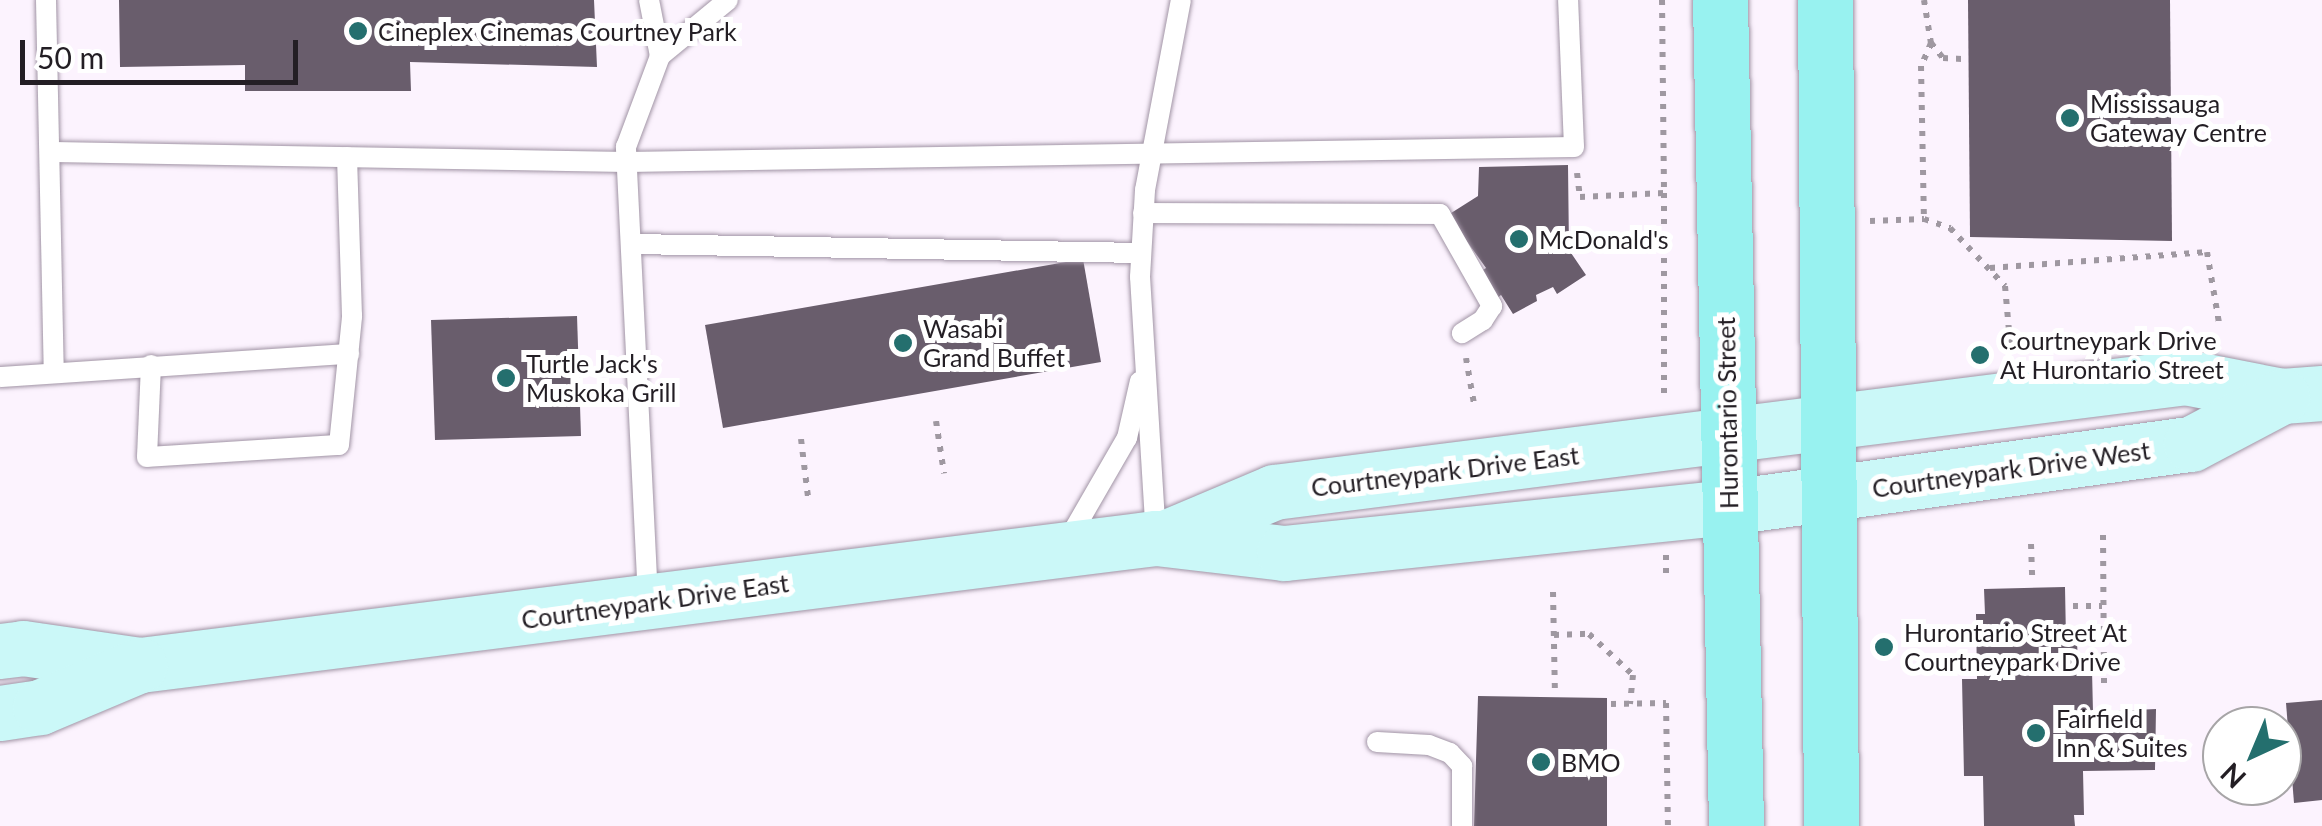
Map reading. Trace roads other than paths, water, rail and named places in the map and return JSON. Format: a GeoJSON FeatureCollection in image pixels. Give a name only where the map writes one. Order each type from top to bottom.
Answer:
{"type":"FeatureCollection","features":[{"type":"Feature","properties":{"kind":"main road","name":"Hurontario Street"},"geometry":{"type":"LineString","coordinates":[[1720,0],[1736,826]]}},
{"type":"Feature","properties":{"kind":"main road"},"geometry":{"type":"LineString","coordinates":[[1825,0],[1831,826]]}},
{"type":"Feature","properties":{"kind":"main road","name":"Courtneypark Drive West"},"geometry":{"type":"LineString","coordinates":[[1728,434],[2186,377],[2302,395]]}},
{"type":"Feature","properties":{"kind":"main road","name":"Courtneypark Drive West"},"geometry":{"type":"LineString","coordinates":[[1729,507],[2192,444],[2302,395]]}},
{"type":"Feature","properties":{"kind":"main road","name":"Courtneypark Drive East"},"geometry":{"type":"LineString","coordinates":[[1163,537],[1274,492],[1728,434]]}},
{"type":"Feature","properties":{"kind":"main road","name":"Courtneypark Drive East"},"geometry":{"type":"LineString","coordinates":[[0,651],[22,648],[140,665],[1163,537],[1284,553],[1729,507]]}},
{"type":"Feature","properties":{"kind":"main road","name":"Courtneypark Drive East"},"geometry":{"type":"LineString","coordinates":[[0,713],[40,707],[140,665]]}},
{"type":"Feature","properties":{"kind":"lane"},"geometry":{"type":"LineString","coordinates":[[46,0],[54,373]]}},
{"type":"Feature","properties":{"kind":"lane"},"geometry":{"type":"LineString","coordinates":[[649,0],[660,56]]}},
{"type":"Feature","properties":{"kind":"lane"},"geometry":{"type":"LineString","coordinates":[[648,602],[626,146],[660,56],[728,0]]}},
{"type":"Feature","properties":{"kind":"lane"},"geometry":{"type":"LineString","coordinates":[[1062,548],[1127,438],[1141,374],[1144,213],[1180,0]]}},
{"type":"Feature","properties":{"kind":"lane"},"geometry":{"type":"LineString","coordinates":[[52,152],[627,162],[1574,147],[1568,0]]}},
{"type":"Feature","properties":{"kind":"lane"},"geometry":{"type":"LineString","coordinates":[[150,364],[147,458],[340,445],[349,354],[347,157]]}},
{"type":"Feature","properties":{"kind":"lane"},"geometry":{"type":"LineString","coordinates":[[1144,213],[1440,214],[1492,306],[1483,320],[1462,332]]}},
{"type":"Feature","properties":{"kind":"lane"},"geometry":{"type":"LineString","coordinates":[[632,244],[1141,253]]}},
{"type":"Feature","properties":{"kind":"lane"},"geometry":{"type":"LineString","coordinates":[[0,377],[150,364],[349,354]]}},
{"type":"Feature","properties":{"kind":"lane"},"geometry":{"type":"LineString","coordinates":[[1141,374],[1150,410],[1163,537]]}},
{"type":"Feature","properties":{"kind":"lane"},"geometry":{"type":"LineString","coordinates":[[1376,742],[1450,753],[1462,766],[1462,826]]}},
{"type":"Feature","properties":{"kind":"place","name":"Cineplex Cinemas Courtney Park"},"geometry":{"type":"Point","coordinates":[358,31]}},
{"type":"Feature","properties":{"kind":"place","name":"Mississauga Gateway Centre"},"geometry":{"type":"Point","coordinates":[2070,118]}},
{"type":"Feature","properties":{"kind":"place","name":"McDonald's"},"geometry":{"type":"Point","coordinates":[1519,239]}},
{"type":"Feature","properties":{"kind":"place","name":"Wasabi Grand Buffet"},"geometry":{"type":"Point","coordinates":[903,343]}},
{"type":"Feature","properties":{"kind":"place","name":"Courtneypark Drive At Hurontario Street"},"geometry":{"type":"Point","coordinates":[1980,355]}},
{"type":"Feature","properties":{"kind":"place","name":"Turtle Jack's Muskoka Grill"},"geometry":{"type":"Point","coordinates":[506,378]}},
{"type":"Feature","properties":{"kind":"place","name":"Hurontario Street At Courtneypark Drive"},"geometry":{"type":"Point","coordinates":[1884,647]}},
{"type":"Feature","properties":{"kind":"place","name":"Fairfield Inn & Suites"},"geometry":{"type":"Point","coordinates":[2036,733]}},
{"type":"Feature","properties":{"kind":"place","name":"BMO"},"geometry":{"type":"Point","coordinates":[1541,762]}}]}
